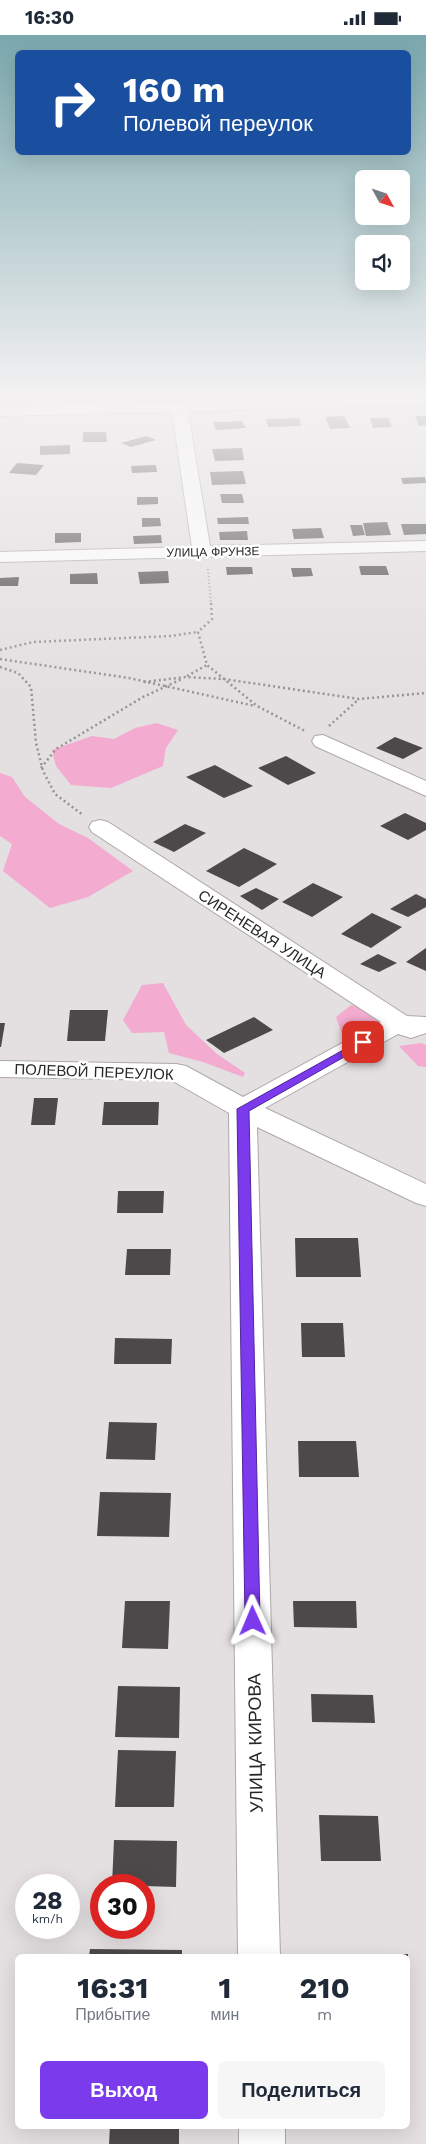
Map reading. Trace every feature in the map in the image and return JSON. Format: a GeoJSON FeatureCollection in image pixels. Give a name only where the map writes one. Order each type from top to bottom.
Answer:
{"type":"FeatureCollection","features":[{"type":"Feature","properties":{"kind":"street"},"geometry":{"type":"LineString","coordinates":[[192,489],[202,552]]}},
{"type":"Feature","properties":{"kind":"street","name":"УЛИЦА ФРУНЗЕ"},"geometry":{"type":"LineString","coordinates":[[0,557],[426,546]]}},
{"type":"Feature","properties":{"kind":"street"},"geometry":{"type":"LineString","coordinates":[[323,741],[426,789]]}},
{"type":"Feature","properties":{"kind":"street","name":"СИРЕНЕВАЯ УЛИЦА"},"geometry":{"type":"LineString","coordinates":[[100,827],[398,1023],[426,1037]]}},
{"type":"Feature","properties":{"kind":"street"},"geometry":{"type":"LineString","coordinates":[[243,1109],[398,1023],[426,1025]]}},
{"type":"Feature","properties":{"kind":"street","name":"ПОЛЕВОЙ ПЕРЕУЛОК"},"geometry":{"type":"LineString","coordinates":[[0,1069],[176,1072],[243,1109],[426,1196]]}},
{"type":"Feature","properties":{"kind":"street","name":"УЛИЦА КИРОВА"},"geometry":{"type":"LineString","coordinates":[[243,1109],[259,1954]]}},
{"type":"Feature","properties":{"kind":"street"},"geometry":{"type":"LineString","coordinates":[[262,2129],[262,2144]]}},
{"type":"Feature","properties":{"kind":"path"},"geometry":{"type":"LineString","coordinates":[[0,650],[33,641],[172,636],[198,632],[212,619],[208,564],[202,552]]}},
{"type":"Feature","properties":{"kind":"path"},"geometry":{"type":"LineString","coordinates":[[198,632],[207,665],[257,707]]}},
{"type":"Feature","properties":{"kind":"path"},"geometry":{"type":"LineString","coordinates":[[0,659],[216,695],[257,707],[323,741],[328,726],[359,699]]}},
{"type":"Feature","properties":{"kind":"path"},"geometry":{"type":"LineString","coordinates":[[40,769],[56,749],[164,686],[186,677],[207,665]]}},
{"type":"Feature","properties":{"kind":"path"},"geometry":{"type":"LineString","coordinates":[[0,667],[18,673],[31,687],[32,711],[40,769],[56,795],[100,827]]}},
{"type":"Feature","properties":{"kind":"path"},"geometry":{"type":"LineString","coordinates":[[144,682],[186,677],[224,679],[359,699],[426,693]]}},
{"type":"Feature","properties":{"kind":"shaded area"},"geometry":{"type":"Polygon","coordinates":[[[157,723],[178,730],[166,748],[163,766],[111,788],[71,785],[56,766],[52,750],[92,736],[114,739],[135,728],[157,723]]]}},
{"type":"Feature","properties":{"kind":"shaded area"},"geometry":{"type":"Polygon","coordinates":[[[0,773],[12,777],[25,797],[59,824],[88,838],[133,871],[88,897],[50,908],[3,871],[12,844],[0,836],[0,773]]]}},
{"type":"Feature","properties":{"kind":"shaded area"},"geometry":{"type":"Polygon","coordinates":[[[163,983],[186,1025],[217,1054],[245,1073],[243,1077],[203,1062],[169,1053],[164,1032],[132,1033],[123,1020],[142,985],[163,983]]]}},
{"type":"Feature","properties":{"kind":"shaded area"},"geometry":{"type":"Polygon","coordinates":[[[351,1005],[366,1008],[384,1022],[366,1036],[342,1034],[336,1017],[351,1005]]]}},
{"type":"Feature","properties":{"kind":"shaded area"},"geometry":{"type":"Polygon","coordinates":[[[421,1043],[426,1045],[426,1067],[418,1066],[399,1046],[421,1043]]]}},
{"type":"Feature","properties":{"kind":"building"},"geometry":{"type":"Polygon","coordinates":[[[220,494],[242,494],[244,503],[222,503],[220,494]]]}},
{"type":"Feature","properties":{"kind":"building"},"geometry":{"type":"Polygon","coordinates":[[[137,497],[158,497],[158,504],[137,505],[137,497]]]}},
{"type":"Feature","properties":{"kind":"building"},"geometry":{"type":"Polygon","coordinates":[[[248,517],[249,524],[218,524],[217,518],[248,517]]]}},
{"type":"Feature","properties":{"kind":"building"},"geometry":{"type":"Polygon","coordinates":[[[142,518],[160,518],[161,526],[142,527],[142,518]]]}},
{"type":"Feature","properties":{"kind":"building"},"geometry":{"type":"Polygon","coordinates":[[[387,522],[391,535],[366,536],[363,523],[387,522]]]}},
{"type":"Feature","properties":{"kind":"building"},"geometry":{"type":"Polygon","coordinates":[[[401,524],[426,524],[426,534],[404,535],[401,524]]]}},
{"type":"Feature","properties":{"kind":"building"},"geometry":{"type":"Polygon","coordinates":[[[350,525],[362,525],[365,535],[353,536],[350,525]]]}},
{"type":"Feature","properties":{"kind":"building"},"geometry":{"type":"Polygon","coordinates":[[[321,528],[324,538],[294,539],[292,529],[321,528]]]}},
{"type":"Feature","properties":{"kind":"building"},"geometry":{"type":"Polygon","coordinates":[[[247,531],[248,540],[220,540],[219,532],[247,531]]]}},
{"type":"Feature","properties":{"kind":"building"},"geometry":{"type":"Polygon","coordinates":[[[55,533],[81,533],[81,542],[55,543],[55,533]]]}},
{"type":"Feature","properties":{"kind":"building"},"geometry":{"type":"Polygon","coordinates":[[[161,535],[162,543],[134,544],[133,536],[161,535]]]}},
{"type":"Feature","properties":{"kind":"building"},"geometry":{"type":"Polygon","coordinates":[[[359,566],[386,566],[389,575],[361,575],[359,566]]]}},
{"type":"Feature","properties":{"kind":"building"},"geometry":{"type":"Polygon","coordinates":[[[226,567],[252,567],[253,574],[227,575],[226,567]]]}},
{"type":"Feature","properties":{"kind":"building"},"geometry":{"type":"Polygon","coordinates":[[[291,568],[311,568],[313,576],[293,577],[291,568]]]}},
{"type":"Feature","properties":{"kind":"building"},"geometry":{"type":"Polygon","coordinates":[[[168,571],[169,583],[140,584],[138,572],[168,571]]]}},
{"type":"Feature","properties":{"kind":"building"},"geometry":{"type":"Polygon","coordinates":[[[97,573],[98,584],[70,584],[70,574],[97,573]]]}},
{"type":"Feature","properties":{"kind":"building"},"geometry":{"type":"Polygon","coordinates":[[[19,577],[18,586],[0,586],[0,578],[19,577]]]}},
{"type":"Feature","properties":{"kind":"building"},"geometry":{"type":"Polygon","coordinates":[[[395,737],[423,748],[403,759],[376,748],[395,737]]]}},
{"type":"Feature","properties":{"kind":"building"},"geometry":{"type":"Polygon","coordinates":[[[286,756],[316,773],[288,785],[258,768],[286,756]]]}},
{"type":"Feature","properties":{"kind":"building"},"geometry":{"type":"Polygon","coordinates":[[[215,765],[253,786],[224,798],[186,777],[215,765]]]}},
{"type":"Feature","properties":{"kind":"building"},"geometry":{"type":"Polygon","coordinates":[[[405,813],[426,823],[426,830],[408,840],[380,826],[405,813]]]}},
{"type":"Feature","properties":{"kind":"building"},"geometry":{"type":"Polygon","coordinates":[[[185,824],[206,833],[174,852],[153,842],[185,824]]]}},
{"type":"Feature","properties":{"kind":"building"},"geometry":{"type":"Polygon","coordinates":[[[244,848],[277,864],[239,887],[206,871],[244,848]]]}},
{"type":"Feature","properties":{"kind":"building"},"geometry":{"type":"Polygon","coordinates":[[[313,883],[343,897],[312,917],[282,902],[313,883]]]}},
{"type":"Feature","properties":{"kind":"building"},"geometry":{"type":"Polygon","coordinates":[[[256,888],[279,899],[262,910],[240,896],[256,888]]]}},
{"type":"Feature","properties":{"kind":"building"},"geometry":{"type":"Polygon","coordinates":[[[416,894],[426,899],[426,907],[408,917],[390,909],[416,894]]]}},
{"type":"Feature","properties":{"kind":"building"},"geometry":{"type":"Polygon","coordinates":[[[372,913],[402,927],[371,948],[341,934],[372,913]]]}},
{"type":"Feature","properties":{"kind":"building"},"geometry":{"type":"Polygon","coordinates":[[[426,948],[426,971],[406,962],[426,948]]]}},
{"type":"Feature","properties":{"kind":"building"},"geometry":{"type":"Polygon","coordinates":[[[378,954],[397,963],[379,972],[360,964],[378,954]]]}},
{"type":"Feature","properties":{"kind":"building"},"geometry":{"type":"Polygon","coordinates":[[[70,1010],[108,1010],[105,1041],[67,1041],[70,1010]]]}},
{"type":"Feature","properties":{"kind":"building"},"geometry":{"type":"Polygon","coordinates":[[[254,1017],[273,1030],[224,1053],[206,1040],[254,1017]]]}},
{"type":"Feature","properties":{"kind":"building"},"geometry":{"type":"Polygon","coordinates":[[[0,1023],[5,1023],[1,1047],[0,1047],[0,1023]]]}},
{"type":"Feature","properties":{"kind":"building"},"geometry":{"type":"Polygon","coordinates":[[[34,1098],[58,1098],[55,1125],[31,1125],[34,1098]]]}},
{"type":"Feature","properties":{"kind":"building"},"geometry":{"type":"Polygon","coordinates":[[[104,1102],[159,1102],[158,1125],[102,1125],[104,1102]]]}},
{"type":"Feature","properties":{"kind":"building"},"geometry":{"type":"Polygon","coordinates":[[[118,1191],[164,1191],[163,1213],[117,1213],[118,1191]]]}},
{"type":"Feature","properties":{"kind":"building"},"geometry":{"type":"Polygon","coordinates":[[[295,1238],[358,1238],[361,1277],[296,1277],[295,1238]]]}},
{"type":"Feature","properties":{"kind":"building"},"geometry":{"type":"Polygon","coordinates":[[[127,1249],[171,1249],[170,1275],[125,1275],[127,1249]]]}},
{"type":"Feature","properties":{"kind":"building"},"geometry":{"type":"Polygon","coordinates":[[[301,1323],[343,1323],[345,1357],[302,1357],[301,1323]]]}},
{"type":"Feature","properties":{"kind":"building"},"geometry":{"type":"Polygon","coordinates":[[[115,1338],[172,1339],[171,1364],[114,1364],[115,1338]]]}},
{"type":"Feature","properties":{"kind":"building"},"geometry":{"type":"Polygon","coordinates":[[[109,1422],[157,1423],[155,1460],[106,1459],[109,1422]]]}},
{"type":"Feature","properties":{"kind":"building"},"geometry":{"type":"Polygon","coordinates":[[[298,1441],[356,1441],[359,1477],[299,1477],[298,1441]]]}},
{"type":"Feature","properties":{"kind":"building"},"geometry":{"type":"Polygon","coordinates":[[[100,1492],[171,1493],[169,1537],[97,1536],[100,1492]]]}},
{"type":"Feature","properties":{"kind":"building"},"geometry":{"type":"Polygon","coordinates":[[[125,1601],[170,1601],[168,1649],[122,1648],[125,1601]]]}},
{"type":"Feature","properties":{"kind":"building"},"geometry":{"type":"Polygon","coordinates":[[[293,1601],[356,1601],[357,1628],[294,1627],[293,1601]]]}},
{"type":"Feature","properties":{"kind":"building"},"geometry":{"type":"Polygon","coordinates":[[[118,1686],[180,1687],[179,1738],[115,1737],[118,1686]]]}},
{"type":"Feature","properties":{"kind":"building"},"geometry":{"type":"Polygon","coordinates":[[[311,1694],[373,1695],[375,1723],[312,1722],[311,1694]]]}},
{"type":"Feature","properties":{"kind":"building"},"geometry":{"type":"Polygon","coordinates":[[[118,1750],[176,1751],[174,1807],[115,1807],[118,1750]]]}},
{"type":"Feature","properties":{"kind":"building"},"geometry":{"type":"Polygon","coordinates":[[[319,1815],[378,1816],[381,1861],[321,1861],[319,1815]]]}},
{"type":"Feature","properties":{"kind":"building"},"geometry":{"type":"Polygon","coordinates":[[[114,1840],[177,1841],[176,1887],[155,1886],[155,1874],[112,1874],[114,1840]]]}},
{"type":"Feature","properties":{"kind":"building"},"geometry":{"type":"Polygon","coordinates":[[[90,1949],[182,1950],[182,1954],[89,1954],[90,1949]]]}},
{"type":"Feature","properties":{"kind":"building"},"geometry":{"type":"Polygon","coordinates":[[[110,2129],[179,2129],[179,2144],[109,2144],[110,2129]]]}},
{"type":"Feature","properties":{"kind":"route"},"geometry":{"type":"LineString","coordinates":[[253,1621],[243,1109],[363,1042]]}}]}
